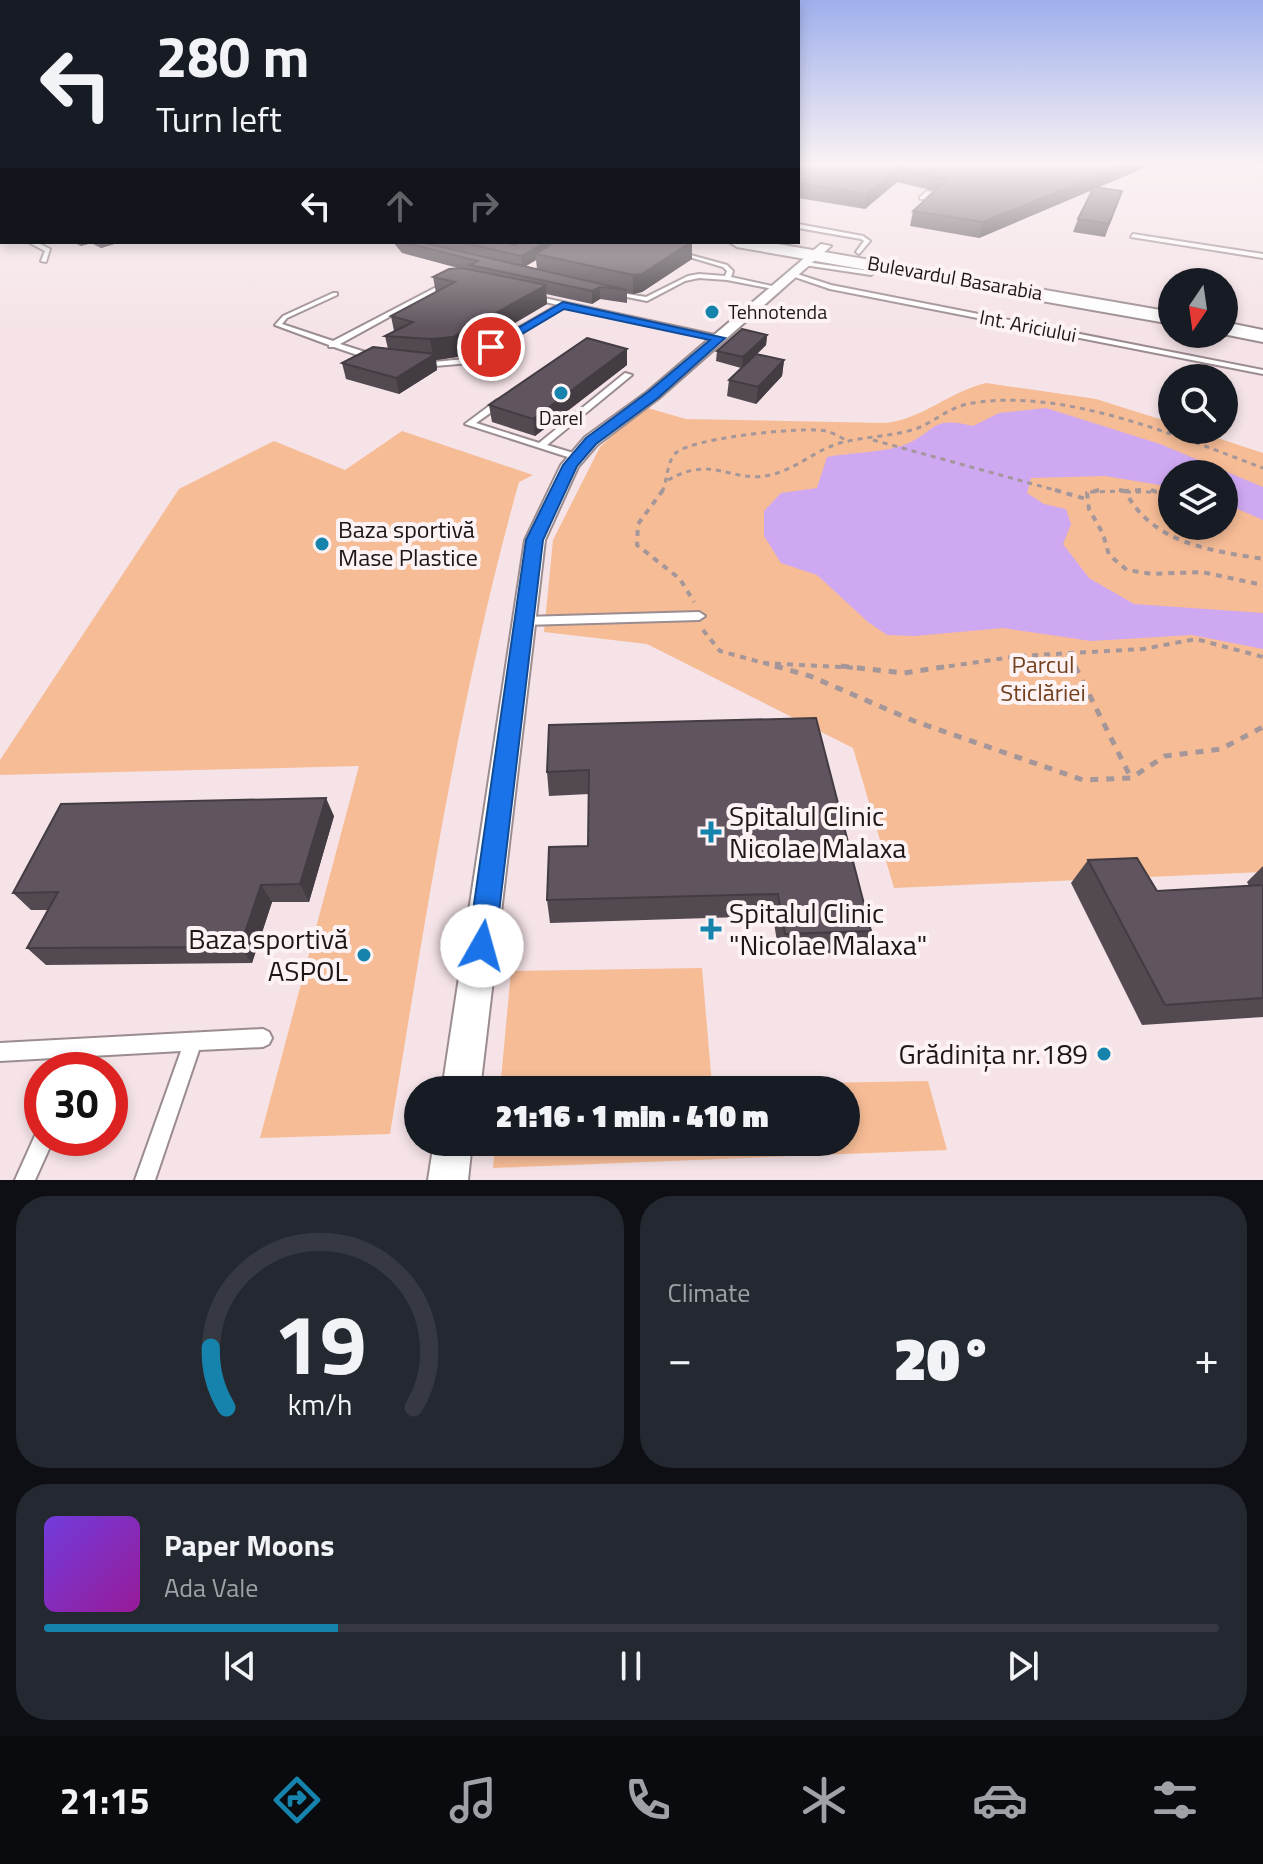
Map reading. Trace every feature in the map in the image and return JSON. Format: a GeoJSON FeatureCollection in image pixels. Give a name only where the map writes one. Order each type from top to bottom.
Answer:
{"type":"FeatureCollection","features":[{"type":"Feature","properties":{"kind":"main road","name":"Bulevardul Basarabia"},"geometry":{"type":"LineString","coordinates":[[743,244],[804,266],[880,265],[1158,315]]}},
{"type":"Feature","properties":{"kind":"main road","name":"Bulevardul Basarabia"},"geometry":{"type":"LineString","coordinates":[[796,244],[804,266]]}},
{"type":"Feature","properties":{"kind":"main road","name":"Bulevardul Basarabia"},"geometry":{"type":"LineString","coordinates":[[804,266],[859,252],[1116,294],[1158,304]]}},
{"type":"Feature","properties":{"kind":"main road"},"geometry":{"type":"LineString","coordinates":[[1238,320],[1263,324]]}},
{"type":"Feature","properties":{"kind":"main road"},"geometry":{"type":"LineString","coordinates":[[1238,331],[1263,336]]}},
{"type":"Feature","properties":{"kind":"street"},"geometry":{"type":"LineString","coordinates":[[463,1076],[535,540],[577,457],[591,441],[653,395],[804,266]]}},
{"type":"Feature","properties":{"kind":"street"},"geometry":{"type":"LineString","coordinates":[[448,1180],[451,1156]]}},
{"type":"Feature","properties":{"kind":"lane"},"geometry":{"type":"LineString","coordinates":[[800,226],[863,238],[867,241],[859,252]]}},
{"type":"Feature","properties":{"kind":"lane"},"geometry":{"type":"LineString","coordinates":[[1133,236],[1263,256]]}},
{"type":"Feature","properties":{"kind":"lane"},"geometry":{"type":"LineString","coordinates":[[35,244],[48,250],[44,261]]}},
{"type":"Feature","properties":{"kind":"lane"},"geometry":{"type":"LineString","coordinates":[[602,291],[647,299],[678,278],[706,275],[727,278],[730,271],[725,266],[665,249]]}},
{"type":"Feature","properties":{"kind":"lane","name":"Int. Ariciului"},"geometry":{"type":"LineString","coordinates":[[727,278],[804,266],[830,287],[1263,372]]}},
{"type":"Feature","properties":{"kind":"lane"},"geometry":{"type":"LineString","coordinates":[[332,345],[456,281]]}},
{"type":"Feature","properties":{"kind":"lane"},"geometry":{"type":"LineString","coordinates":[[335,294],[285,317],[278,325],[386,361]]}},
{"type":"Feature","properties":{"kind":"lane"},"geometry":{"type":"LineString","coordinates":[[532,297],[719,338]]}},
{"type":"Feature","properties":{"kind":"lane"},"geometry":{"type":"LineString","coordinates":[[418,365],[467,361],[563,305]]}},
{"type":"Feature","properties":{"kind":"lane"},"geometry":{"type":"LineString","coordinates":[[540,446],[628,375]]}},
{"type":"Feature","properties":{"kind":"lane"},"geometry":{"type":"LineString","coordinates":[[508,397],[469,424],[577,457]]}},
{"type":"Feature","properties":{"kind":"lane"},"geometry":{"type":"LineString","coordinates":[[523,621],[699,616]]}},
{"type":"Feature","properties":{"kind":"lane"},"geometry":{"type":"LineString","coordinates":[[0,1052],[263,1038]]}},
{"type":"Feature","properties":{"kind":"lane"},"geometry":{"type":"LineString","coordinates":[[145,1180],[193,1042]]}},
{"type":"Feature","properties":{"kind":"lane"},"geometry":{"type":"LineString","coordinates":[[83,1052],[85,1048]]}},
{"type":"Feature","properties":{"kind":"lane"},"geometry":{"type":"LineString","coordinates":[[25,1180],[36,1156]]}},
{"type":"Feature","properties":{"kind":"path"},"geometry":{"type":"LineString","coordinates":[[667,481],[687,467],[715,465],[741,475],[770,476],[849,442],[918,428],[966,405],[1026,401],[1139,427],[1263,468]]}},
{"type":"Feature","properties":{"kind":"path"},"geometry":{"type":"LineString","coordinates":[[849,442],[826,431],[804,430],[701,441],[679,449],[669,463],[667,481],[654,508],[638,524],[637,545],[680,579],[699,616],[702,629],[720,651],[753,663],[810,676],[914,721],[1083,780],[1131,778],[1165,756],[1221,749],[1263,727]]}},
{"type":"Feature","properties":{"kind":"path"},"geometry":{"type":"LineString","coordinates":[[871,439],[1086,499]]}},
{"type":"Feature","properties":{"kind":"path"},"geometry":{"type":"LineString","coordinates":[[1158,493],[1105,489],[1087,493],[1090,514],[1108,541],[1109,555],[1121,566],[1155,575],[1174,571],[1206,573],[1263,585]]}},
{"type":"Feature","properties":{"kind":"path"},"geometry":{"type":"LineString","coordinates":[[1125,491],[1139,517],[1159,531],[1188,544],[1263,559]]}},
{"type":"Feature","properties":{"kind":"path"},"geometry":{"type":"LineString","coordinates":[[753,663],[812,663],[904,673],[993,659],[1143,649],[1196,639],[1263,657]]}},
{"type":"Feature","properties":{"kind":"path"},"geometry":{"type":"LineString","coordinates":[[1068,653],[1131,778]]}},
{"type":"Feature","properties":{"kind":"green space","name":"Parcul Sticlăriei"},"geometry":{"type":"Polygon","coordinates":[[[986,383],[1096,399],[1158,419],[1158,444],[1236,444],[1263,453],[1263,872],[894,888],[853,748],[647,644],[544,632],[553,540],[600,447],[644,407],[686,419],[884,423],[911,417],[960,392],[986,383]]]}},
{"type":"Feature","properties":{"kind":"green space","name":"Baza sportivă ASPOL"},"geometry":{"type":"Polygon","coordinates":[[[402,431],[533,475],[519,482],[461,725],[390,1134],[260,1138],[359,766],[0,775],[0,760],[179,489],[274,441],[345,470],[402,431]]]}},
{"type":"Feature","properties":{"kind":"green space"},"geometry":{"type":"Polygon","coordinates":[[[702,968],[711,1076],[501,1076],[511,971],[702,968]]]}},
{"type":"Feature","properties":{"kind":"green space"},"geometry":{"type":"Polygon","coordinates":[[[928,1081],[947,1150],[860,1153],[860,1082],[928,1081]]]}},
{"type":"Feature","properties":{"kind":"green space"},"geometry":{"type":"Polygon","coordinates":[[[494,1156],[796,1156],[493,1168],[494,1156]]]}},
{"type":"Feature","properties":{"kind":"shaded area"},"geometry":{"type":"Polygon","coordinates":[[[1046,408],[1160,444],[1198,460],[1158,460],[1158,485],[1105,476],[1031,478],[1027,493],[1044,504],[1066,509],[1071,524],[1063,544],[1089,578],[1134,604],[1263,613],[1263,649],[1192,635],[1091,641],[1003,628],[915,636],[887,635],[868,622],[817,575],[781,563],[764,536],[764,511],[781,493],[817,488],[827,457],[897,447],[915,440],[934,426],[948,422],[973,426],[999,413],[1046,408]]]}},
{"type":"Feature","properties":{"kind":"shaded area"},"geometry":{"type":"Polygon","coordinates":[[[1238,477],[1263,487],[1263,520],[1238,509],[1238,477]]]}},
{"type":"Feature","properties":{"kind":"building"},"geometry":{"type":"Polygon","coordinates":[[[958,218],[993,218],[983,222],[958,218]]]}},
{"type":"Feature","properties":{"kind":"building"},"geometry":{"type":"Polygon","coordinates":[[[1078,218],[1111,218],[1109,224],[1078,218]]]}},
{"type":"Feature","properties":{"kind":"building"},"geometry":{"type":"Polygon","coordinates":[[[410,244],[429,244],[627,290],[600,287],[592,291],[470,265],[478,261],[410,244]]]}},
{"type":"Feature","properties":{"kind":"building"},"geometry":{"type":"Polygon","coordinates":[[[470,244],[542,244],[521,256],[470,244]]]}},
{"type":"Feature","properties":{"kind":"building"},"geometry":{"type":"Polygon","coordinates":[[[552,244],[688,244],[642,274],[633,275],[536,254],[552,244]]]}},
{"type":"Feature","properties":{"kind":"building"},"geometry":{"type":"Polygon","coordinates":[[[462,268],[546,285],[453,337],[385,336],[413,322],[391,316],[455,282],[433,277],[449,269],[462,268]]]}},
{"type":"Feature","properties":{"kind":"building"},"geometry":{"type":"Polygon","coordinates":[[[742,329],[767,335],[743,357],[717,351],[742,329]]]}},
{"type":"Feature","properties":{"kind":"building"},"geometry":{"type":"Polygon","coordinates":[[[587,338],[627,349],[533,419],[489,405],[587,338]]]}},
{"type":"Feature","properties":{"kind":"building"},"geometry":{"type":"Polygon","coordinates":[[[373,347],[435,354],[396,378],[342,363],[373,347]]]}},
{"type":"Feature","properties":{"kind":"building"},"geometry":{"type":"Polygon","coordinates":[[[756,354],[784,360],[758,387],[729,380],[756,354]]]}},
{"type":"Feature","properties":{"kind":"building","name":"Spitalul Clinic Nicolae Malaxa"},"geometry":{"type":"Polygon","coordinates":[[[816,718],[871,931],[785,934],[778,894],[547,900],[549,847],[588,846],[589,770],[547,772],[549,725],[816,718]]]}},
{"type":"Feature","properties":{"kind":"building"},"geometry":{"type":"Polygon","coordinates":[[[326,798],[300,884],[261,885],[240,947],[27,948],[58,892],[13,893],[61,804],[326,798]]]}},
{"type":"Feature","properties":{"kind":"building"},"geometry":{"type":"Polygon","coordinates":[[[1137,858],[1157,891],[1263,885],[1263,998],[1165,1005],[1088,860],[1137,858]]]}},
{"type":"Feature","properties":{"kind":"place","name":"Tehnotenda"},"geometry":{"type":"Point","coordinates":[712,312]}},
{"type":"Feature","properties":{"kind":"place","name":"Darel"},"geometry":{"type":"Point","coordinates":[561,393]}},
{"type":"Feature","properties":{"kind":"place","name":"Baza sportivă Mase Plastice"},"geometry":{"type":"Point","coordinates":[322,544]}},
{"type":"Feature","properties":{"kind":"place","name":"Spitalul Clinic Nicolae Malaxa"},"geometry":{"type":"Point","coordinates":[711,832]}},
{"type":"Feature","properties":{"kind":"place","name":"Spitalul Clinic \"Nicolae Malaxa\""},"geometry":{"type":"Point","coordinates":[711,929]}},
{"type":"Feature","properties":{"kind":"place","name":"Baza sportivă ASPOL"},"geometry":{"type":"Point","coordinates":[364,955]}},
{"type":"Feature","properties":{"kind":"place","name":"Grădinița nr.189"},"geometry":{"type":"Point","coordinates":[1104,1054]}},
{"type":"Feature","properties":{"kind":"route"},"geometry":{"type":"LineString","coordinates":[[482,946],[535,540],[570,465],[591,441],[653,395],[719,338],[563,305],[491,347]]}}]}
